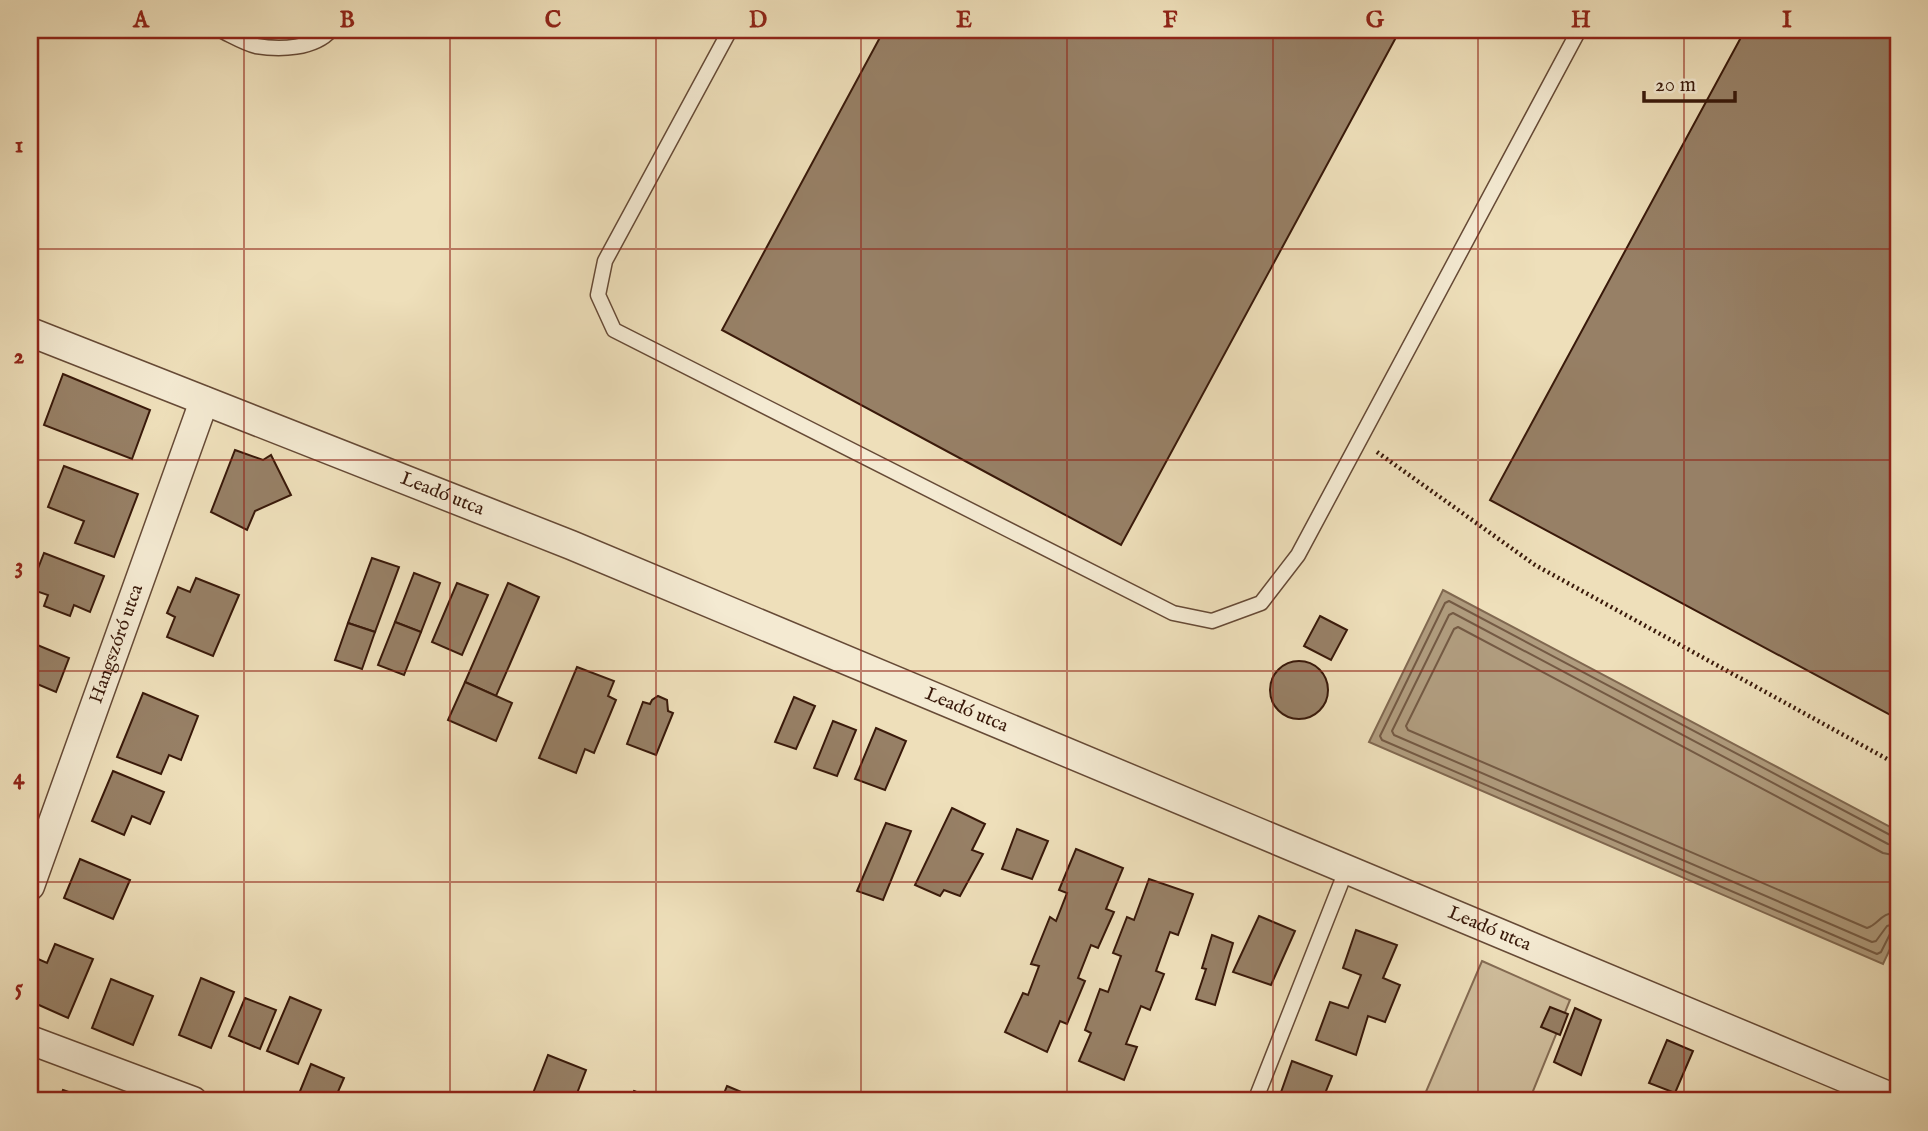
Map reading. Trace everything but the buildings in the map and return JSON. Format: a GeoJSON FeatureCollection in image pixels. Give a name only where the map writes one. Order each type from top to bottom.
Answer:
{"type":"FeatureCollection","features":[{"type":"Feature","properties":{"kind":"street","name":"Leadó utca"},"geometry":{"type":"LineString","coordinates":[[30,332],[571,545],[1898,1100]]}},
{"type":"Feature","properties":{"kind":"street","name":"Hangszóró utca"},"geometry":{"type":"LineString","coordinates":[[30,886],[204,401]]}},
{"type":"Feature","properties":{"kind":"street"},"geometry":{"type":"LineString","coordinates":[[30,1040],[193,1101]]}},
{"type":"Feature","properties":{"kind":"lane"},"geometry":{"type":"LineString","coordinates":[[220,30],[254,46],[295,48],[326,35],[331,30]]}},
{"type":"Feature","properties":{"kind":"lane"},"geometry":{"type":"LineString","coordinates":[[730,30],[605,261],[598,295],[614,330],[1173,613],[1212,621],[1261,603],[1298,555],[1579,30]]}},
{"type":"Feature","properties":{"kind":"lane"},"geometry":{"type":"LineString","coordinates":[[1255,1101],[1346,869]]}},
{"type":"Feature","properties":{"kind":"path"},"geometry":{"type":"LineString","coordinates":[[1360,440],[1535,565],[1898,765]]}},
{"type":"Feature","properties":{"kind":"shaded area"},"geometry":{"type":"Polygon","coordinates":[[[1482,961],[1570,1000],[1529,1101],[1422,1101],[1482,961]]]}},
{"type":"Feature","properties":{"kind":"water"},"geometry":{"type":"Polygon","coordinates":[[[1443,590],[1898,831],[1898,932],[1883,964],[1369,742],[1443,590]]]}}]}
